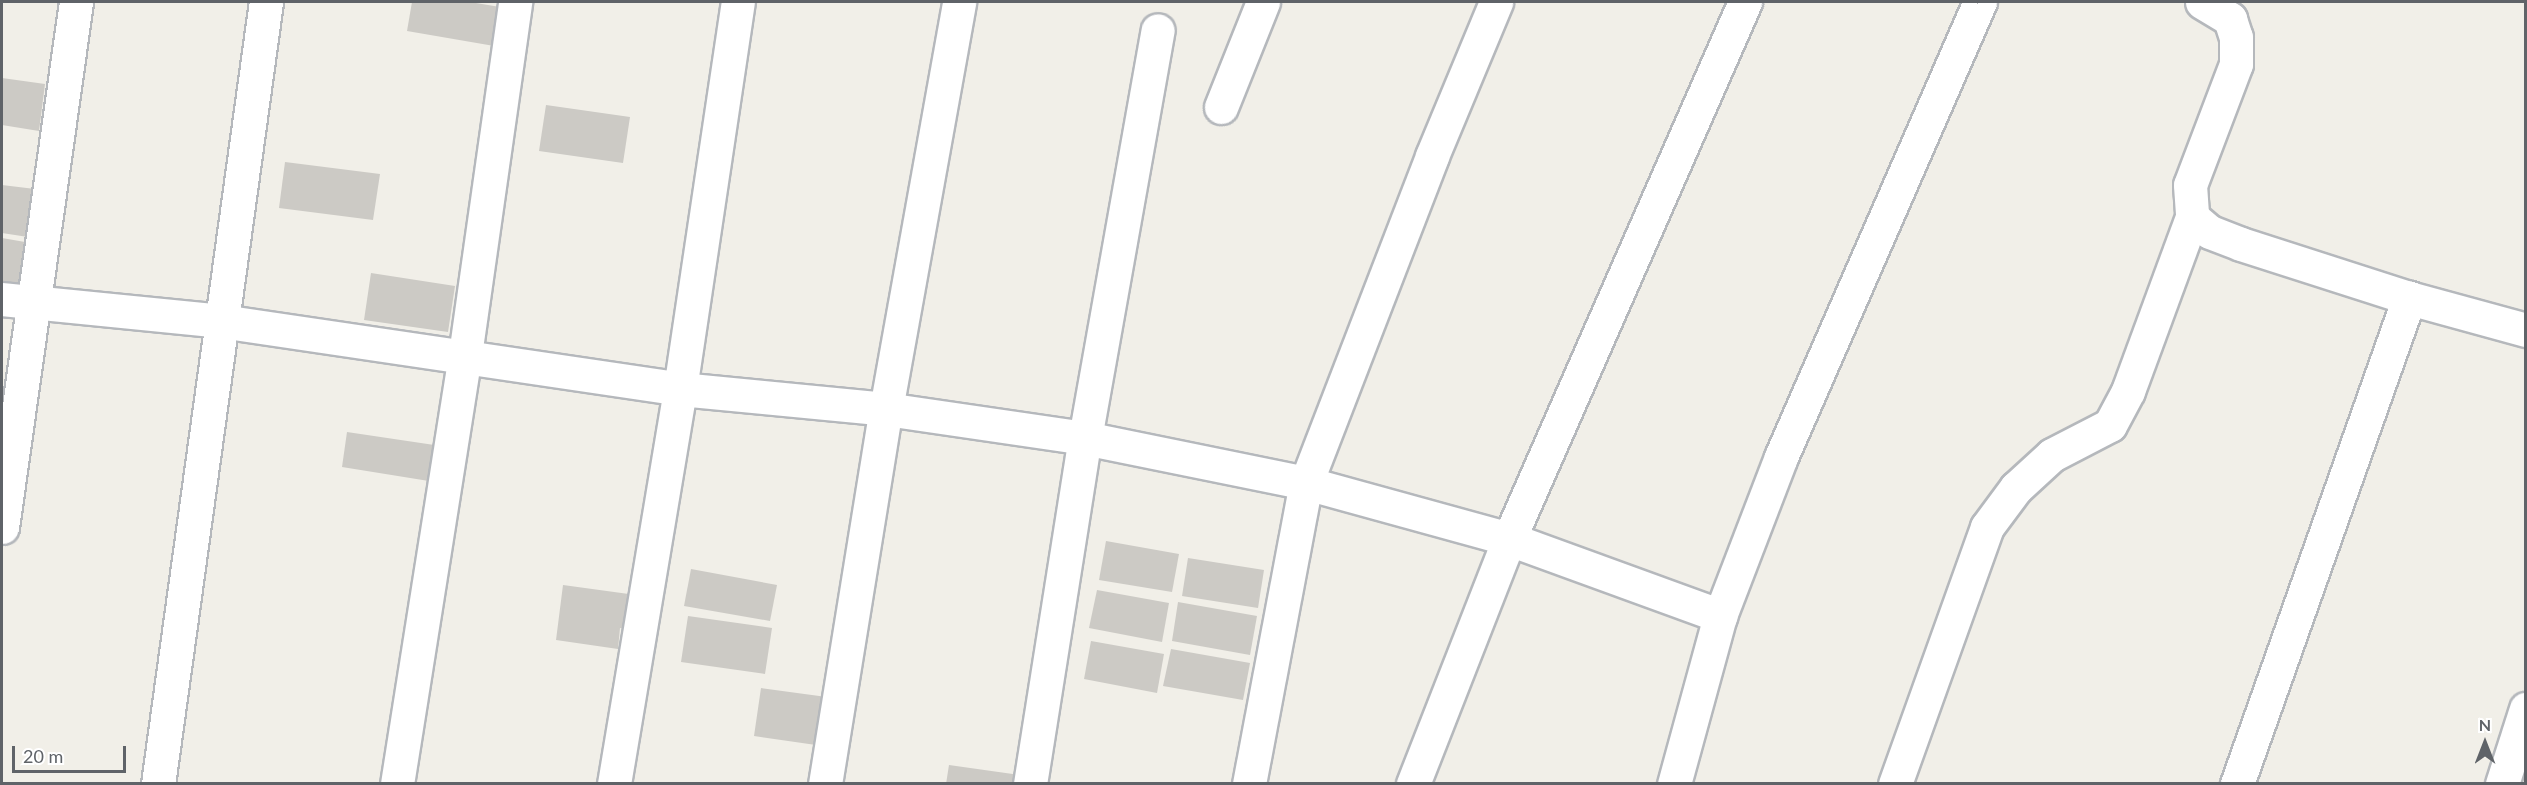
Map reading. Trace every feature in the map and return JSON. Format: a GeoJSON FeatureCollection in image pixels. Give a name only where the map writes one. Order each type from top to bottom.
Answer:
{"type":"FeatureCollection","features":[{"type":"Feature","properties":{"kind":"street"},"geometry":{"type":"LineString","coordinates":[[2,527],[76,2]]}},
{"type":"Feature","properties":{"kind":"street"},"geometry":{"type":"LineString","coordinates":[[158,783],[266,2]]}},
{"type":"Feature","properties":{"kind":"street"},"geometry":{"type":"LineString","coordinates":[[397,783],[465,355],[515,2]]}},
{"type":"Feature","properties":{"kind":"street"},"geometry":{"type":"LineString","coordinates":[[614,783],[680,389],[738,2]]}},
{"type":"Feature","properties":{"kind":"street"},"geometry":{"type":"LineString","coordinates":[[825,783],[886,409],[959,2]]}},
{"type":"Feature","properties":{"kind":"street"},"geometry":{"type":"LineString","coordinates":[[1221,107],[1263,2]]}},
{"type":"Feature","properties":{"kind":"street"},"geometry":{"type":"LineString","coordinates":[[1249,783],[1306,483],[1432,156],[1496,2]]}},
{"type":"Feature","properties":{"kind":"street"},"geometry":{"type":"LineString","coordinates":[[1413,783],[1509,539],[1745,2]]}},
{"type":"Feature","properties":{"kind":"street"},"geometry":{"type":"LineString","coordinates":[[1674,783],[1720,616],[1781,457],[1980,2]]}},
{"type":"Feature","properties":{"kind":"street"},"geometry":{"type":"LineString","coordinates":[[1895,783],[1988,527],[2016,488],[2052,455],[2110,425],[2128,390],[2192,217],[2190,186],[2236,64],[2234,10],[2202,2]]}},
{"type":"Feature","properties":{"kind":"street"},"geometry":{"type":"LineString","coordinates":[[1030,783],[1084,438],[1158,30]]}},
{"type":"Feature","properties":{"kind":"street"},"geometry":{"type":"LineString","coordinates":[[2192,217],[2210,232],[2241,244],[2409,298],[2526,330]]}},
{"type":"Feature","properties":{"kind":"street"},"geometry":{"type":"LineString","coordinates":[[2237,783],[2409,298]]}},
{"type":"Feature","properties":{"kind":"street"},"geometry":{"type":"LineString","coordinates":[[2,299],[221,321],[465,355],[680,389],[886,409],[1084,438],[1306,483],[1509,539],[1720,616]]}},
{"type":"Feature","properties":{"kind":"street"},"geometry":{"type":"LineString","coordinates":[[2502,783],[2526,709]]}},
{"type":"Feature","properties":{"kind":"building"},"geometry":{"type":"Polygon","coordinates":[[[412,2],[470,2],[506,8],[500,47],[407,31],[412,2]]]}},
{"type":"Feature","properties":{"kind":"building"},"geometry":{"type":"Polygon","coordinates":[[[2,78],[45,84],[39,131],[2,125],[2,78]]]}},
{"type":"Feature","properties":{"kind":"building"},"geometry":{"type":"Polygon","coordinates":[[[546,105],[630,117],[623,163],[539,151],[546,105]]]}},
{"type":"Feature","properties":{"kind":"building"},"geometry":{"type":"Polygon","coordinates":[[[285,162],[380,174],[373,220],[279,208],[285,162]]]}},
{"type":"Feature","properties":{"kind":"building"},"geometry":{"type":"Polygon","coordinates":[[[2,185],[35,189],[28,237],[2,233],[2,185]]]}},
{"type":"Feature","properties":{"kind":"building"},"geometry":{"type":"Polygon","coordinates":[[[2,238],[25,242],[18,288],[2,286],[2,238]]]}},
{"type":"Feature","properties":{"kind":"building"},"geometry":{"type":"Polygon","coordinates":[[[371,273],[455,286],[448,332],[364,320],[371,273]]]}},
{"type":"Feature","properties":{"kind":"building"},"geometry":{"type":"Polygon","coordinates":[[[347,432],[441,446],[435,482],[342,467],[347,432]]]}},
{"type":"Feature","properties":{"kind":"building"},"geometry":{"type":"Polygon","coordinates":[[[1106,541],[1179,554],[1172,592],[1099,580],[1106,541]]]}},
{"type":"Feature","properties":{"kind":"building"},"geometry":{"type":"Polygon","coordinates":[[[1188,558],[1264,570],[1258,608],[1182,596],[1188,558]]]}},
{"type":"Feature","properties":{"kind":"building"},"geometry":{"type":"Polygon","coordinates":[[[691,569],[777,585],[770,621],[684,606],[691,569]]]}},
{"type":"Feature","properties":{"kind":"building"},"geometry":{"type":"Polygon","coordinates":[[[563,585],[636,595],[632,630],[620,628],[618,649],[556,640],[563,585]]]}},
{"type":"Feature","properties":{"kind":"building"},"geometry":{"type":"Polygon","coordinates":[[[1097,590],[1169,603],[1162,642],[1089,628],[1097,590]]]}},
{"type":"Feature","properties":{"kind":"building"},"geometry":{"type":"Polygon","coordinates":[[[1178,602],[1257,616],[1250,655],[1172,641],[1178,602]]]}},
{"type":"Feature","properties":{"kind":"building"},"geometry":{"type":"Polygon","coordinates":[[[688,616],[772,628],[765,674],[681,662],[688,616]]]}},
{"type":"Feature","properties":{"kind":"building"},"geometry":{"type":"Polygon","coordinates":[[[1091,641],[1164,654],[1157,693],[1084,679],[1091,641]]]}},
{"type":"Feature","properties":{"kind":"building"},"geometry":{"type":"Polygon","coordinates":[[[1171,649],[1250,663],[1243,700],[1163,686],[1171,649]]]}},
{"type":"Feature","properties":{"kind":"building"},"geometry":{"type":"Polygon","coordinates":[[[761,688],[834,698],[816,745],[754,736],[761,688]]]}},
{"type":"Feature","properties":{"kind":"building"},"geometry":{"type":"Polygon","coordinates":[[[949,765],[1026,776],[1025,784],[946,784],[949,765]]]}}]}
